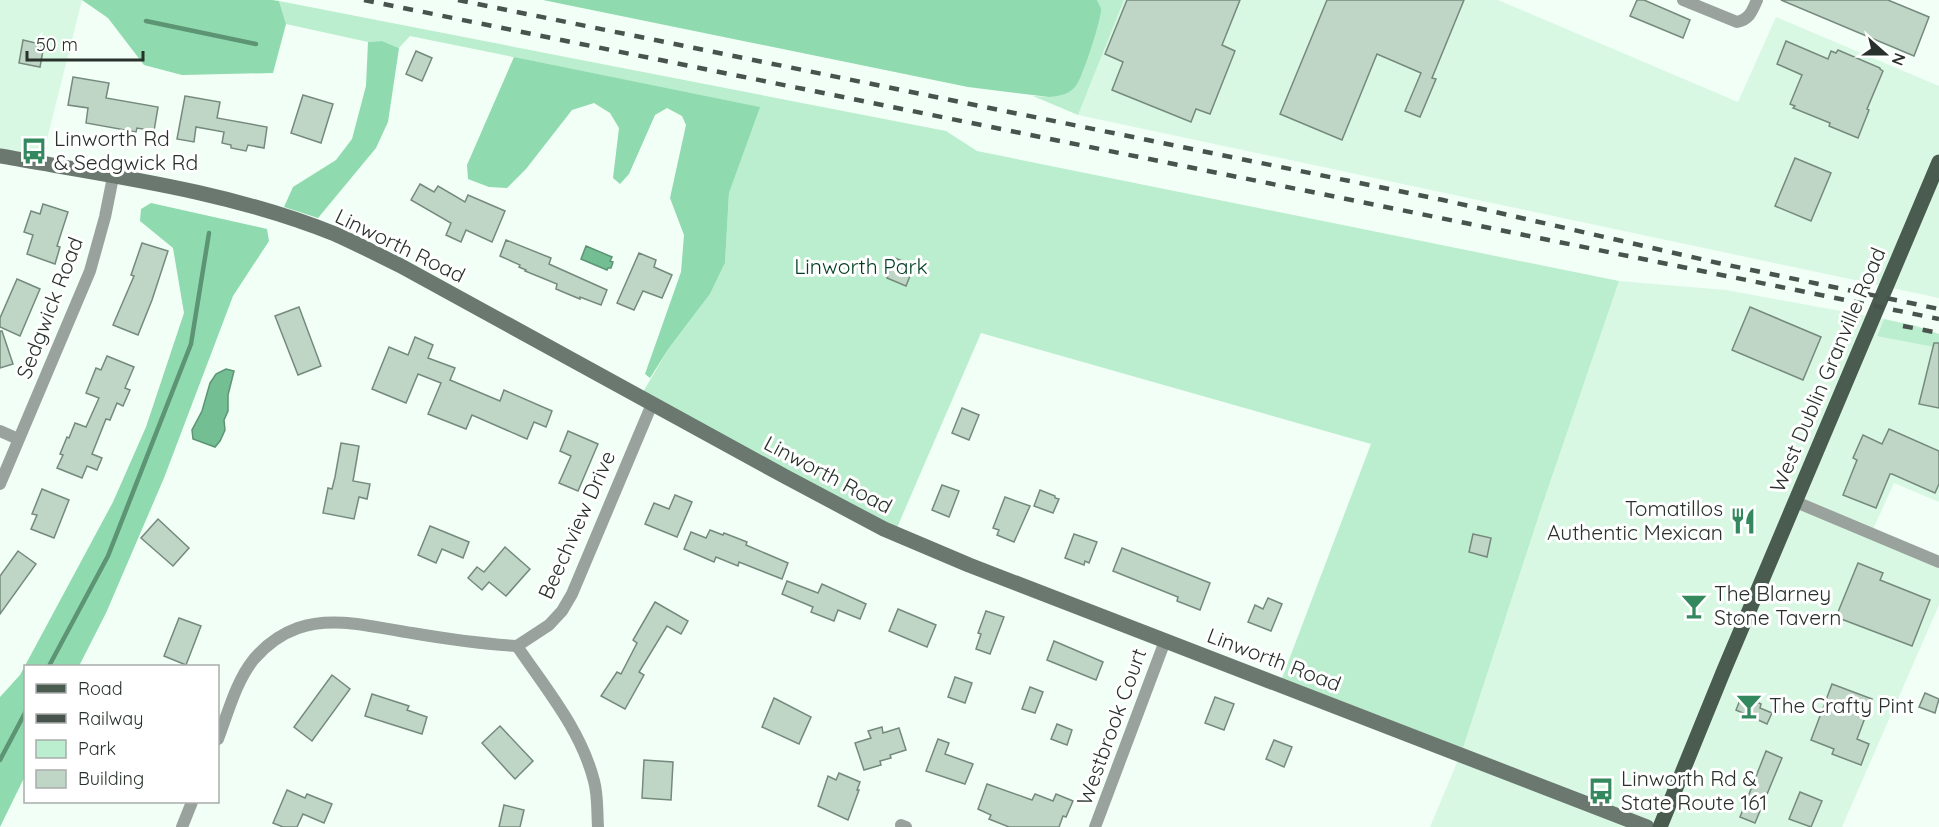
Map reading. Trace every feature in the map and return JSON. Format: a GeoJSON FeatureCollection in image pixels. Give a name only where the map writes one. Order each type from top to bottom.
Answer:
{"type":"FeatureCollection","features":[{"type":"Feature","properties":{"kind":"main road","name":"Linworth Road"},"geometry":{"type":"LineString","coordinates":[[0,156],[210,195],[281,215],[336,235],[402,266],[796,483],[894,534],[969,566],[1647,827]]}},
{"type":"Feature","properties":{"kind":"main road","name":"West Dublin Granville Road"},"geometry":{"type":"LineString","coordinates":[[1660,827],[1939,162]]}},
{"type":"Feature","properties":{"kind":"street"},"geometry":{"type":"LineString","coordinates":[[1683,0],[1737,22],[1744,21],[1750,15],[1757,0]]}},
{"type":"Feature","properties":{"kind":"street","name":"Sedgwick Road"},"geometry":{"type":"LineString","coordinates":[[0,484],[90,271],[105,217],[112,177]]}},
{"type":"Feature","properties":{"kind":"street","name":"Beechview Drive"},"geometry":{"type":"LineString","coordinates":[[517,646],[549,625],[562,611],[572,594],[652,404]]}},
{"type":"Feature","properties":{"kind":"street"},"geometry":{"type":"LineString","coordinates":[[0,431],[18,439]]}},
{"type":"Feature","properties":{"kind":"street"},"geometry":{"type":"LineString","coordinates":[[1796,502],[1939,562]]}},
{"type":"Feature","properties":{"kind":"street"},"geometry":{"type":"LineString","coordinates":[[219,737],[241,682],[253,661],[269,644],[299,628],[335,623],[358,624],[489,645],[517,646],[561,708],[582,746],[594,783],[598,827]]}},
{"type":"Feature","properties":{"kind":"street","name":"Westbrook Court"},"geometry":{"type":"LineString","coordinates":[[1095,827],[1165,641]]}},
{"type":"Feature","properties":{"kind":"street"},"geometry":{"type":"LineString","coordinates":[[182,827],[191,803]]}},
{"type":"Feature","properties":{"kind":"shaded area"},"geometry":{"type":"Polygon","coordinates":[[[0,0],[82,0],[41,163],[0,157],[0,0]]]}},
{"type":"Feature","properties":{"kind":"shaded area"},"geometry":{"type":"Polygon","coordinates":[[[82,0],[272,0],[279,1],[286,24],[273,73],[182,75],[144,65],[108,18],[82,0]]]}},
{"type":"Feature","properties":{"kind":"shaded area"},"geometry":{"type":"Polygon","coordinates":[[[543,0],[1097,0],[1101,9],[1092,46],[1077,84],[1068,92],[1049,97],[968,87],[543,0]]]}},
{"type":"Feature","properties":{"kind":"shaded area"},"geometry":{"type":"Polygon","coordinates":[[[1124,0],[1498,0],[1738,102],[1776,17],[1939,86],[1939,298],[1078,115],[1124,0]]]}},
{"type":"Feature","properties":{"kind":"shaded area"},"geometry":{"type":"Polygon","coordinates":[[[382,41],[399,48],[388,122],[376,148],[318,218],[284,207],[293,187],[336,160],[352,139],[366,86],[368,42],[382,41]]]}},
{"type":"Feature","properties":{"kind":"shaded area"},"geometry":{"type":"Polygon","coordinates":[[[514,57],[760,107],[729,193],[725,263],[710,294],[669,348],[650,378],[645,374],[681,272],[684,235],[670,198],[686,125],[682,116],[667,108],[655,115],[629,174],[620,184],[613,178],[619,128],[610,113],[594,103],[572,110],[526,169],[507,188],[489,187],[468,179],[467,165],[514,57]]]}},
{"type":"Feature","properties":{"kind":"shaded area"},"geometry":{"type":"Polygon","coordinates":[[[151,203],[267,229],[269,241],[233,296],[164,478],[106,613],[80,665],[25,665],[113,502],[146,427],[184,313],[173,248],[140,221],[141,209],[151,203]]]}},
{"type":"Feature","properties":{"kind":"shaded area"},"geometry":{"type":"Polygon","coordinates":[[[586,246],[612,257],[611,268],[607,270],[581,259],[586,246]]]}},
{"type":"Feature","properties":{"kind":"shaded area"},"geometry":{"type":"Polygon","coordinates":[[[1619,281],[1726,290],[1884,319],[1877,335],[1939,348],[1939,502],[1894,483],[1871,534],[1939,563],[1939,605],[1842,827],[1430,827],[1463,748],[1619,281]]]}},
{"type":"Feature","properties":{"kind":"shaded area"},"geometry":{"type":"Polygon","coordinates":[[[226,369],[234,371],[228,395],[228,411],[224,420],[225,430],[215,447],[193,439],[192,430],[202,411],[210,383],[216,374],[226,369]]]}},
{"type":"Feature","properties":{"kind":"shaded area"},"geometry":{"type":"Polygon","coordinates":[[[24,668],[24,778],[0,827],[0,697],[24,668]]]}},
{"type":"Feature","properties":{"kind":"green space"},"geometry":{"type":"Polygon","coordinates":[[[1097,0],[1124,0],[1078,115],[1033,96],[1049,97],[1082,74],[1101,10],[1097,0]]]}},
{"type":"Feature","properties":{"kind":"green space","name":"Linworth Park"},"geometry":{"type":"Polygon","coordinates":[[[279,1],[946,131],[977,151],[1619,281],[1463,748],[1282,678],[1371,444],[981,333],[896,530],[643,392],[669,348],[710,294],[725,263],[729,193],[759,107],[410,36],[399,48],[382,41],[368,42],[286,24],[279,1]]]}},
{"type":"Feature","properties":{"kind":"green space"},"geometry":{"type":"Polygon","coordinates":[[[1884,319],[1939,334],[1939,348],[1877,336],[1884,319]]]}},
{"type":"Feature","properties":{"kind":"building"},"geometry":{"type":"Polygon","coordinates":[[[1127,0],[1240,0],[1222,45],[1235,51],[1210,114],[1196,109],[1191,122],[1112,90],[1123,62],[1105,54],[1127,0]]]}},
{"type":"Feature","properties":{"kind":"building"},"geometry":{"type":"Polygon","coordinates":[[[1327,0],[1464,0],[1432,78],[1436,79],[1420,117],[1405,111],[1421,73],[1377,54],[1342,140],[1280,114],[1327,0]]]}},
{"type":"Feature","properties":{"kind":"building"},"geometry":{"type":"Polygon","coordinates":[[[1637,0],[1644,0],[1690,20],[1683,38],[1630,16],[1637,0]]]}},
{"type":"Feature","properties":{"kind":"building"},"geometry":{"type":"Polygon","coordinates":[[[1781,0],[1888,0],[1929,17],[1914,56],[1781,0]]]}},
{"type":"Feature","properties":{"kind":"building"},"geometry":{"type":"Polygon","coordinates":[[[23,40],[44,45],[40,67],[19,63],[23,40]]]}},
{"type":"Feature","properties":{"kind":"building"},"geometry":{"type":"Polygon","coordinates":[[[1786,41],[1828,59],[1831,51],[1836,53],[1838,50],[1883,71],[1858,138],[1829,126],[1830,123],[1793,108],[1795,106],[1790,104],[1802,75],[1777,64],[1786,41]]]}},
{"type":"Feature","properties":{"kind":"building"},"geometry":{"type":"Polygon","coordinates":[[[416,51],[432,58],[422,81],[406,74],[416,51]]]}},
{"type":"Feature","properties":{"kind":"building"},"geometry":{"type":"Polygon","coordinates":[[[73,77],[109,83],[106,98],[158,107],[154,131],[137,128],[136,132],[86,123],[88,108],[68,105],[73,77]]]}},
{"type":"Feature","properties":{"kind":"building"},"geometry":{"type":"Polygon","coordinates":[[[303,95],[333,104],[321,143],[291,133],[303,95]]]}},
{"type":"Feature","properties":{"kind":"building"},"geometry":{"type":"Polygon","coordinates":[[[185,96],[220,102],[217,118],[267,127],[264,148],[248,145],[246,151],[231,148],[231,145],[222,143],[224,132],[196,127],[194,142],[177,139],[185,96]]]}},
{"type":"Feature","properties":{"kind":"building"},"geometry":{"type":"Polygon","coordinates":[[[1795,158],[1831,173],[1811,221],[1775,206],[1795,158]]]}},
{"type":"Feature","properties":{"kind":"building"},"geometry":{"type":"Polygon","coordinates":[[[420,184],[434,192],[438,186],[465,202],[468,195],[505,211],[492,242],[466,230],[461,242],[446,235],[451,223],[411,200],[420,184]]]}},
{"type":"Feature","properties":{"kind":"building"},"geometry":{"type":"Polygon","coordinates":[[[43,204],[68,212],[57,246],[60,247],[55,264],[27,254],[33,235],[24,232],[31,211],[40,214],[43,204]]]}},
{"type":"Feature","properties":{"kind":"building"},"geometry":{"type":"Polygon","coordinates":[[[506,240],[551,258],[549,264],[607,290],[601,305],[556,289],[557,284],[525,271],[519,267],[520,265],[500,256],[506,240]]]}},
{"type":"Feature","properties":{"kind":"building"},"geometry":{"type":"Polygon","coordinates":[[[142,243],[168,251],[138,335],[113,325],[134,276],[131,275],[142,243]]]}},
{"type":"Feature","properties":{"kind":"building"},"geometry":{"type":"Polygon","coordinates":[[[639,253],[656,260],[654,267],[672,275],[662,298],[643,291],[634,310],[617,303],[639,253]]]}},
{"type":"Feature","properties":{"kind":"building"},"geometry":{"type":"Polygon","coordinates":[[[895,258],[914,266],[906,286],[887,278],[895,258]]]}},
{"type":"Feature","properties":{"kind":"building"},"geometry":{"type":"Polygon","coordinates":[[[17,279],[40,289],[20,336],[0,327],[0,318],[17,279]]]}},
{"type":"Feature","properties":{"kind":"building"},"geometry":{"type":"Polygon","coordinates":[[[299,307],[321,366],[298,375],[275,316],[299,307]]]}},
{"type":"Feature","properties":{"kind":"building"},"geometry":{"type":"Polygon","coordinates":[[[1750,307],[1821,337],[1803,380],[1732,350],[1750,307]]]}},
{"type":"Feature","properties":{"kind":"building"},"geometry":{"type":"Polygon","coordinates":[[[0,331],[2,331],[13,364],[0,368],[0,331]]]}},
{"type":"Feature","properties":{"kind":"building"},"geometry":{"type":"Polygon","coordinates":[[[415,337],[433,345],[428,358],[455,368],[450,380],[500,401],[504,390],[552,411],[546,427],[534,422],[527,439],[472,415],[466,429],[428,414],[441,383],[418,374],[406,403],[372,389],[389,347],[408,355],[415,337]]]}},
{"type":"Feature","properties":{"kind":"building"},"geometry":{"type":"Polygon","coordinates":[[[1934,343],[1939,343],[1939,408],[1919,404],[1934,343]]]}},
{"type":"Feature","properties":{"kind":"building"},"geometry":{"type":"Polygon","coordinates":[[[107,356],[134,367],[125,388],[130,390],[123,406],[117,403],[110,420],[106,419],[92,454],[102,458],[97,470],[87,466],[82,478],[57,468],[63,455],[60,454],[75,423],[86,427],[99,398],[86,393],[96,368],[101,370],[107,356]]]}},
{"type":"Feature","properties":{"kind":"building"},"geometry":{"type":"Polygon","coordinates":[[[962,408],[979,415],[969,440],[952,433],[962,408]]]}},
{"type":"Feature","properties":{"kind":"building"},"geometry":{"type":"Polygon","coordinates":[[[1889,429],[1939,451],[1939,484],[1935,493],[1890,474],[1876,508],[1843,495],[1857,460],[1853,458],[1863,435],[1882,444],[1889,429]]]}},
{"type":"Feature","properties":{"kind":"building"},"geometry":{"type":"Polygon","coordinates":[[[568,431],[598,444],[578,491],[559,483],[571,456],[560,451],[568,431]]]}},
{"type":"Feature","properties":{"kind":"building"},"geometry":{"type":"Polygon","coordinates":[[[341,443],[359,446],[353,481],[370,484],[367,499],[359,497],[354,519],[323,513],[328,488],[332,489],[341,443]]]}},
{"type":"Feature","properties":{"kind":"building"},"geometry":{"type":"Polygon","coordinates":[[[942,485],[959,491],[949,517],[932,510],[942,485]]]}},
{"type":"Feature","properties":{"kind":"building"},"geometry":{"type":"Polygon","coordinates":[[[42,489],[69,500],[54,538],[31,529],[37,515],[32,514],[42,489]]]}},
{"type":"Feature","properties":{"kind":"building"},"geometry":{"type":"Polygon","coordinates":[[[1040,490],[1059,499],[1053,513],[1034,506],[1040,490]]]}},
{"type":"Feature","properties":{"kind":"building"},"geometry":{"type":"Polygon","coordinates":[[[675,495],[692,502],[677,537],[645,524],[654,503],[669,509],[675,495]]]}},
{"type":"Feature","properties":{"kind":"building"},"geometry":{"type":"Polygon","coordinates":[[[1005,497],[1030,506],[1014,542],[997,535],[999,530],[993,528],[1005,497]]]}},
{"type":"Feature","properties":{"kind":"building"},"geometry":{"type":"Polygon","coordinates":[[[158,519],[189,548],[173,566],[141,538],[158,519]]]}},
{"type":"Feature","properties":{"kind":"building"},"geometry":{"type":"Polygon","coordinates":[[[430,526],[469,542],[463,558],[442,549],[436,563],[418,555],[430,526]]]}},
{"type":"Feature","properties":{"kind":"building"},"geometry":{"type":"Polygon","coordinates":[[[710,530],[747,542],[746,545],[788,563],[782,579],[739,562],[738,566],[716,557],[714,562],[684,549],[691,532],[706,538],[710,530]]]}},
{"type":"Feature","properties":{"kind":"building"},"geometry":{"type":"Polygon","coordinates":[[[1074,534],[1097,542],[1089,563],[1085,561],[1084,565],[1065,558],[1074,534]]]}},
{"type":"Feature","properties":{"kind":"building"},"geometry":{"type":"Polygon","coordinates":[[[1473,534],[1491,538],[1487,557],[1469,552],[1473,534]]]}},
{"type":"Feature","properties":{"kind":"building"},"geometry":{"type":"Polygon","coordinates":[[[505,547],[530,569],[506,596],[489,582],[482,590],[468,578],[477,567],[484,572],[505,547]]]}},
{"type":"Feature","properties":{"kind":"building"},"geometry":{"type":"Polygon","coordinates":[[[1122,548],[1210,583],[1200,610],[1177,601],[1178,597],[1113,571],[1122,548]]]}},
{"type":"Feature","properties":{"kind":"building"},"geometry":{"type":"Polygon","coordinates":[[[18,551],[36,564],[0,614],[0,576],[18,551]]]}},
{"type":"Feature","properties":{"kind":"building"},"geometry":{"type":"Polygon","coordinates":[[[1858,563],[1883,573],[1880,580],[1930,600],[1912,646],[1836,617],[1858,563]]]}},
{"type":"Feature","properties":{"kind":"building"},"geometry":{"type":"Polygon","coordinates":[[[787,581],[818,593],[822,584],[866,604],[860,619],[838,610],[834,621],[811,612],[813,607],[782,594],[787,581]]]}},
{"type":"Feature","properties":{"kind":"building"},"geometry":{"type":"Polygon","coordinates":[[[1268,598],[1282,604],[1271,631],[1248,622],[1255,605],[1263,609],[1268,598]]]}},
{"type":"Feature","properties":{"kind":"building"},"geometry":{"type":"Polygon","coordinates":[[[655,602],[688,621],[681,634],[667,626],[639,672],[644,675],[625,709],[601,696],[617,672],[621,674],[637,643],[633,640],[655,602]]]}},
{"type":"Feature","properties":{"kind":"building"},"geometry":{"type":"Polygon","coordinates":[[[898,609],[936,625],[927,647],[889,631],[898,609]]]}},
{"type":"Feature","properties":{"kind":"building"},"geometry":{"type":"Polygon","coordinates":[[[986,611],[1004,617],[990,654],[976,649],[981,634],[978,633],[986,611]]]}},
{"type":"Feature","properties":{"kind":"building"},"geometry":{"type":"Polygon","coordinates":[[[179,618],[201,626],[186,665],[164,656],[179,618]]]}},
{"type":"Feature","properties":{"kind":"building"},"geometry":{"type":"Polygon","coordinates":[[[1054,641],[1103,662],[1096,680],[1047,660],[1054,641]]]}},
{"type":"Feature","properties":{"kind":"building"},"geometry":{"type":"Polygon","coordinates":[[[332,675],[350,689],[312,741],[294,727],[332,675]]]}},
{"type":"Feature","properties":{"kind":"building"},"geometry":{"type":"Polygon","coordinates":[[[955,677],[972,683],[965,703],[948,697],[955,677]]]}},
{"type":"Feature","properties":{"kind":"building"},"geometry":{"type":"Polygon","coordinates":[[[1832,684],[1872,699],[1857,739],[1869,744],[1861,765],[1832,754],[1834,749],[1811,740],[1832,684]]]}},
{"type":"Feature","properties":{"kind":"building"},"geometry":{"type":"Polygon","coordinates":[[[1030,687],[1043,692],[1035,713],[1022,709],[1030,687]]]}},
{"type":"Feature","properties":{"kind":"building"},"geometry":{"type":"Polygon","coordinates":[[[1925,693],[1939,699],[1935,713],[1919,707],[1925,693]]]}},
{"type":"Feature","properties":{"kind":"building"},"geometry":{"type":"Polygon","coordinates":[[[372,694],[409,706],[407,710],[427,717],[422,734],[365,716],[372,694]]]}},
{"type":"Feature","properties":{"kind":"building","name":"The Crafty Pint"},"geometry":{"type":"Polygon","coordinates":[[[1742,695],[1761,704],[1760,708],[1772,713],[1767,724],[1736,710],[1742,695]]]}},
{"type":"Feature","properties":{"kind":"building"},"geometry":{"type":"Polygon","coordinates":[[[1215,697],[1234,704],[1224,730],[1205,723],[1215,697]]]}},
{"type":"Feature","properties":{"kind":"building"},"geometry":{"type":"Polygon","coordinates":[[[774,698],[811,717],[799,744],[762,727],[774,698]]]}},
{"type":"Feature","properties":{"kind":"building"},"geometry":{"type":"Polygon","coordinates":[[[1057,724],[1072,730],[1067,745],[1051,739],[1057,724]]]}},
{"type":"Feature","properties":{"kind":"building"},"geometry":{"type":"Polygon","coordinates":[[[500,726],[533,761],[515,779],[482,743],[500,726]]]}},
{"type":"Feature","properties":{"kind":"building"},"geometry":{"type":"Polygon","coordinates":[[[882,727],[883,733],[899,728],[906,750],[880,761],[881,765],[864,770],[855,743],[871,738],[868,731],[882,727]]]}},
{"type":"Feature","properties":{"kind":"building"},"geometry":{"type":"Polygon","coordinates":[[[938,739],[949,743],[945,754],[973,764],[965,784],[926,771],[938,739]]]}},
{"type":"Feature","properties":{"kind":"building"},"geometry":{"type":"Polygon","coordinates":[[[1274,740],[1292,747],[1284,767],[1266,759],[1274,740]]]}},
{"type":"Feature","properties":{"kind":"building"},"geometry":{"type":"Polygon","coordinates":[[[1766,751],[1782,758],[1755,823],[1740,817],[1766,751]]]}},
{"type":"Feature","properties":{"kind":"building"},"geometry":{"type":"Polygon","coordinates":[[[644,760],[673,762],[671,800],[642,798],[644,760]]]}},
{"type":"Feature","properties":{"kind":"building"},"geometry":{"type":"Polygon","coordinates":[[[839,773],[860,782],[848,820],[818,806],[828,776],[836,780],[839,773]]]}},
{"type":"Feature","properties":{"kind":"building"},"geometry":{"type":"Polygon","coordinates":[[[987,784],[1032,800],[1035,794],[1053,801],[1056,794],[1073,801],[1059,827],[1009,827],[989,819],[991,815],[978,809],[987,784]]]}},
{"type":"Feature","properties":{"kind":"building"},"geometry":{"type":"Polygon","coordinates":[[[287,790],[305,798],[307,794],[332,804],[324,823],[303,814],[297,827],[283,827],[273,823],[287,790]]]}},
{"type":"Feature","properties":{"kind":"building"},"geometry":{"type":"Polygon","coordinates":[[[1800,792],[1822,801],[1811,827],[1789,819],[1800,792]]]}},
{"type":"Feature","properties":{"kind":"building"},"geometry":{"type":"Polygon","coordinates":[[[504,805],[524,810],[520,827],[499,827],[504,805]]]}},
{"type":"Feature","properties":{"kind":"waterway"},"geometry":{"type":"LineString","coordinates":[[146,21],[256,44]]}},
{"type":"Feature","properties":{"kind":"waterway"},"geometry":{"type":"LineString","coordinates":[[50,665],[108,556],[191,344],[209,233]]}},
{"type":"Feature","properties":{"kind":"waterway"},"geometry":{"type":"LineString","coordinates":[[0,760],[24,715]]}},
{"type":"Feature","properties":{"kind":"railway"},"geometry":{"type":"LineString","coordinates":[[364,0],[1939,319]]}},
{"type":"Feature","properties":{"kind":"railway"},"geometry":{"type":"LineString","coordinates":[[458,0],[1443,200],[1718,263],[1939,309]]}},
{"type":"Feature","properties":{"kind":"railway"},"geometry":{"type":"LineString","coordinates":[[1903,326],[1939,333]]}},
{"type":"Feature","properties":{"kind":"place","name":"Linworth Rd & Sedgwick Rd"},"geometry":{"type":"Point","coordinates":[34,151]}},
{"type":"Feature","properties":{"kind":"place","name":"Tomatillos Authentic Mexican"},"geometry":{"type":"Point","coordinates":[1743,521]}},
{"type":"Feature","properties":{"kind":"place","name":"The Blarney Stone Tavern"},"geometry":{"type":"Point","coordinates":[1694,606]}},
{"type":"Feature","properties":{"kind":"place","name":"The Crafty Pint"},"geometry":{"type":"Point","coordinates":[1749,706]}},
{"type":"Feature","properties":{"kind":"place","name":"Linworth Rd & State Route 161"},"geometry":{"type":"Point","coordinates":[1601,791]}}]}
